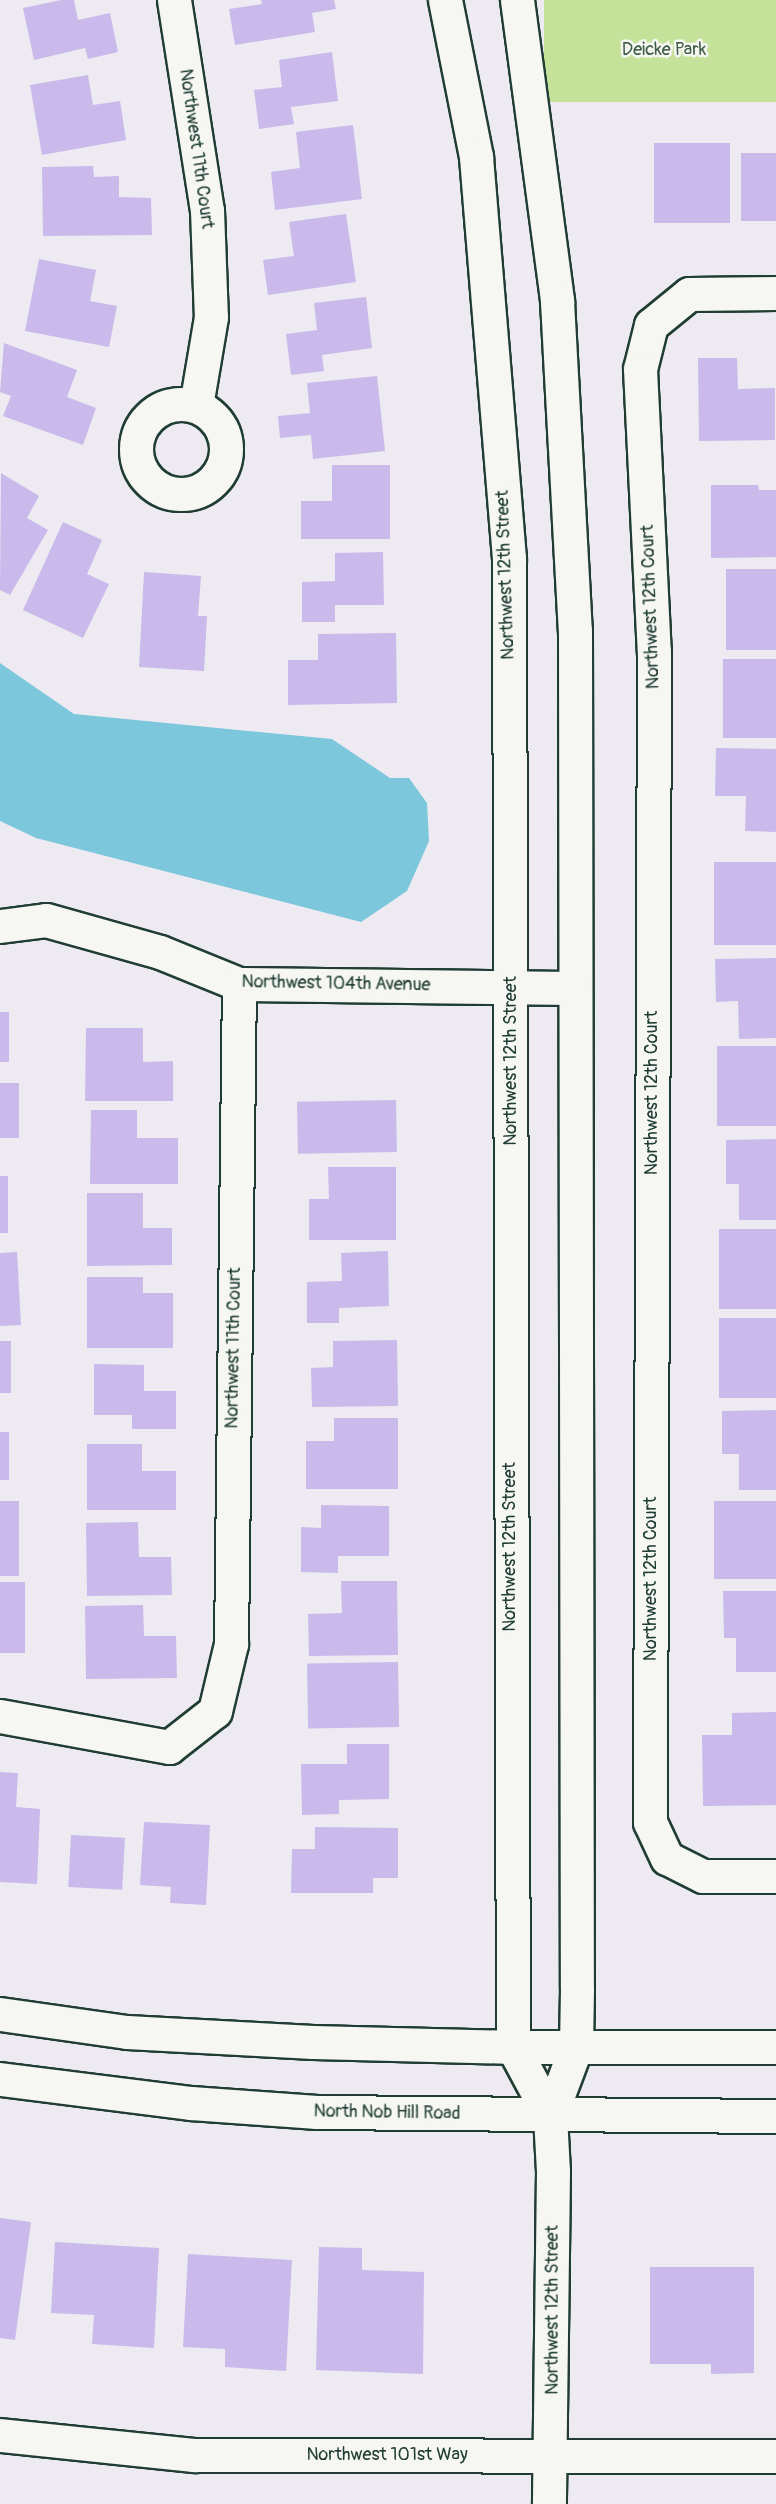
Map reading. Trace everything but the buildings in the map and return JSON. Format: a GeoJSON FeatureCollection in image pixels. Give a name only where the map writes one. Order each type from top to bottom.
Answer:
{"type":"FeatureCollection","features":[{"type":"Feature","properties":{"kind":"street","name":"Northwest 11th Court"},"geometry":{"type":"LineString","coordinates":[[174,0],[207,210],[211,317],[195,406]]}},
{"type":"Feature","properties":{"kind":"street","name":"Northwest 12th Street"},"geometry":{"type":"LineString","coordinates":[[445,0],[476,157],[509,558],[513,2047],[550,2116]]}},
{"type":"Feature","properties":{"kind":"street","name":"Northwest 12th Street"},"geometry":{"type":"LineString","coordinates":[[516,0],[557,300],[575,630],[576,2047],[550,2116],[552,2455],[549,2504]]}},
{"type":"Feature","properties":{"kind":"street","name":"Northwest 12th Court"},"geometry":{"type":"LineString","coordinates":[[776,293],[689,294],[651,325],[640,369],[654,651],[650,1822],[668,1858],[703,1876],[776,1876]]}},
{"type":"Feature","properties":{"kind":"street","name":"Northwest 104th Avenue"},"geometry":{"type":"LineString","coordinates":[[0,926],[46,920],[160,952],[238,984],[575,988]]}},
{"type":"Feature","properties":{"kind":"street","name":"Northwest 11th Court"},"geometry":{"type":"LineString","coordinates":[[0,1716],[168,1747],[215,1711],[231,1644],[238,984]]}},
{"type":"Feature","properties":{"kind":"street"},"geometry":{"type":"LineString","coordinates":[[0,2014],[138,2033],[513,2047],[776,2047]]}},
{"type":"Feature","properties":{"kind":"street","name":"North Nob Hill Road"},"geometry":{"type":"LineString","coordinates":[[0,2079],[191,2103],[317,2112],[550,2116],[776,2116]]}},
{"type":"Feature","properties":{"kind":"street","name":"Northwest 101st Way"},"geometry":{"type":"LineString","coordinates":[[0,2435],[194,2455],[776,2456]]}},
{"type":"Feature","properties":{"kind":"green space","name":"Deicke Park"},"geometry":{"type":"Polygon","coordinates":[[[544,0],[776,0],[776,102],[544,102],[544,0]]]}},
{"type":"Feature","properties":{"kind":"water"},"geometry":{"type":"Polygon","coordinates":[[[0,663],[74,714],[332,739],[390,778],[409,778],[427,803],[429,841],[407,891],[361,922],[36,838],[0,821],[0,663]]]}}]}
